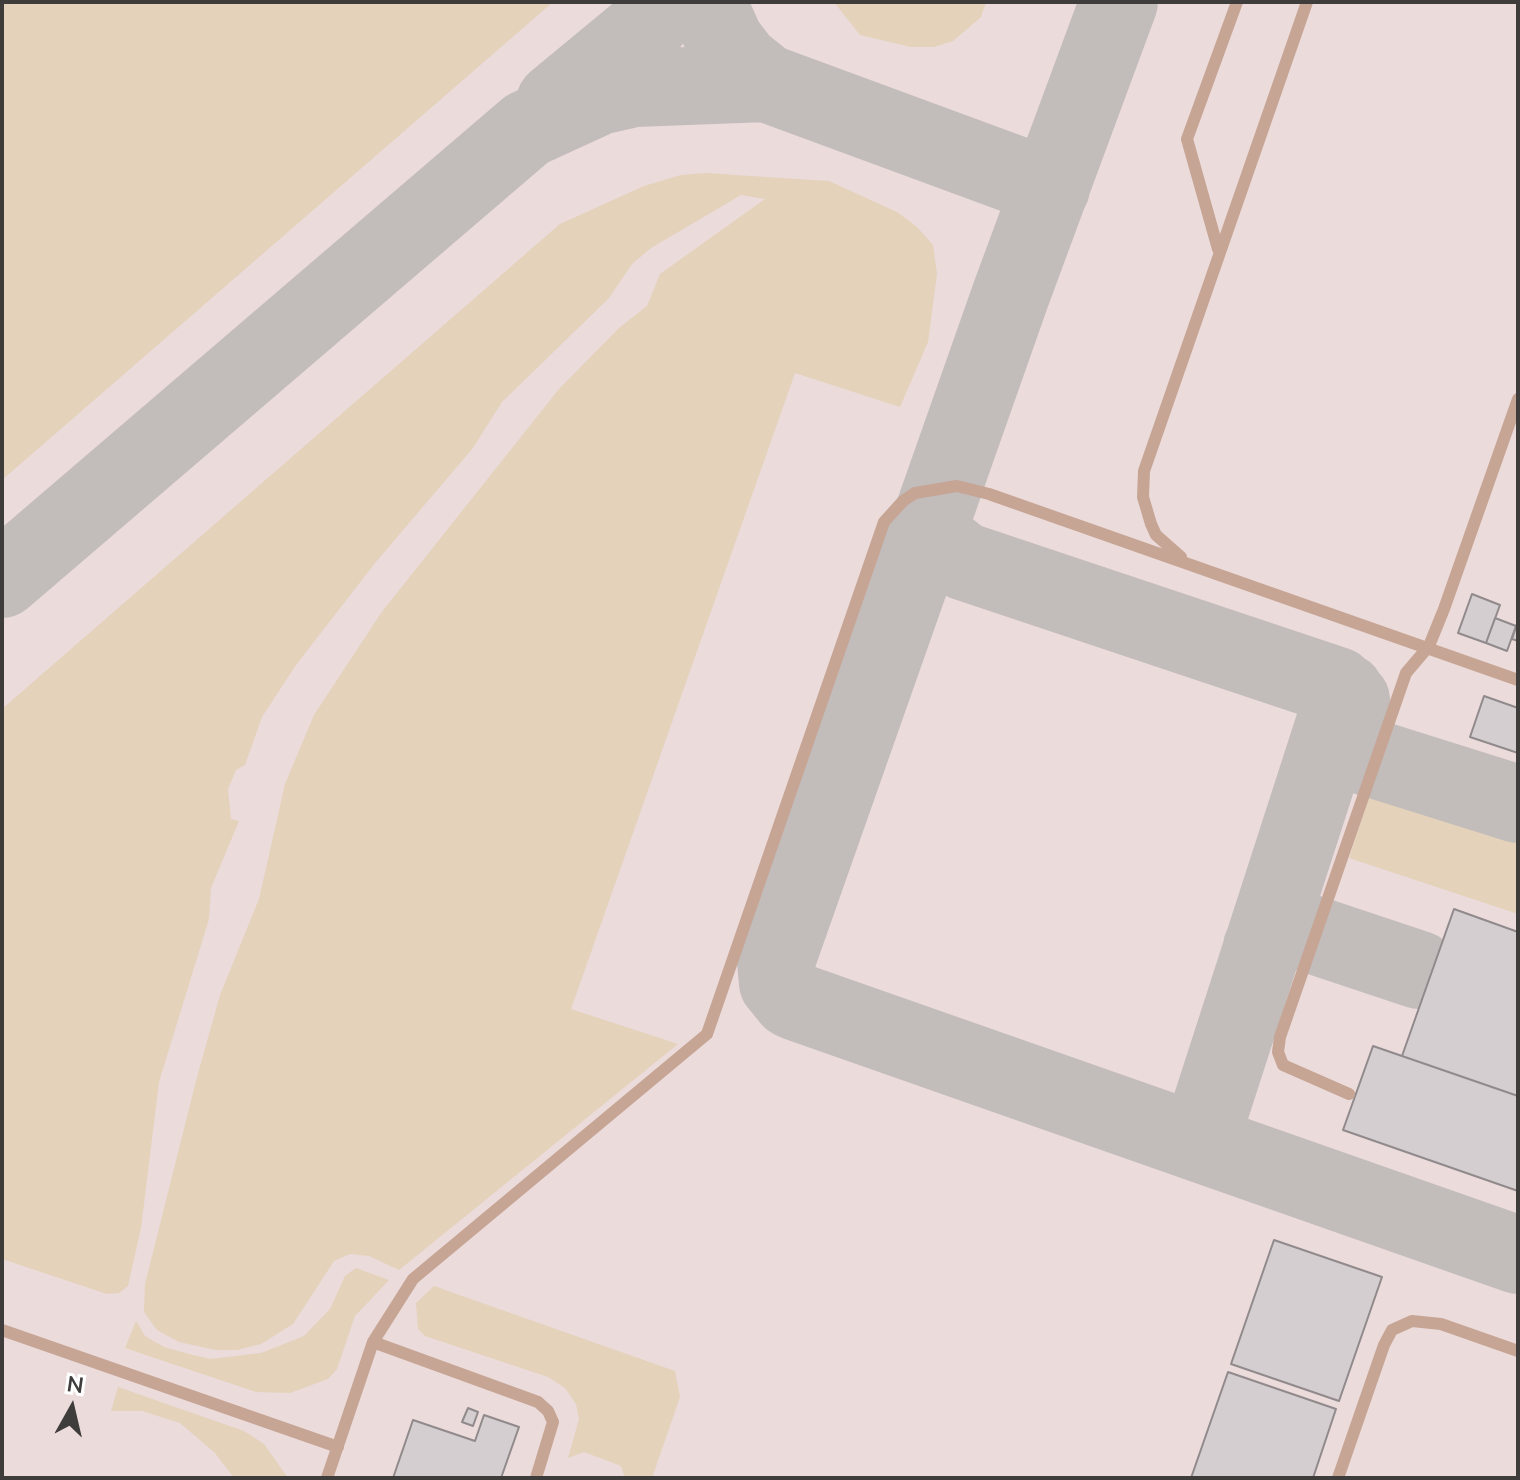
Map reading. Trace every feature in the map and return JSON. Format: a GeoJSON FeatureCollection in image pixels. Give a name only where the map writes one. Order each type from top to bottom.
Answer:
{"type":"FeatureCollection","features":[{"type":"Feature","properties":{"kind":"lane"},"geometry":{"type":"LineString","coordinates":[[1218,249],[1187,139],[1237,2]]}},
{"type":"Feature","properties":{"kind":"lane"},"geometry":{"type":"LineString","coordinates":[[1190,563],[1169,548],[1151,524],[1143,497],[1144,471],[1218,249],[1307,2]]}},
{"type":"Feature","properties":{"kind":"lane"},"geometry":{"type":"LineString","coordinates":[[1349,1094],[1283,1065],[1278,1052],[1280,1037],[1406,673],[1429,646],[1518,399]]}},
{"type":"Feature","properties":{"kind":"lane"},"geometry":{"type":"LineString","coordinates":[[327,1478],[373,1342],[413,1279],[707,1034],[884,522],[903,501],[927,488],[972,489],[1429,646],[1518,680]]}},
{"type":"Feature","properties":{"kind":"lane"},"geometry":{"type":"LineString","coordinates":[[1338,1478],[1392,1330],[1412,1321],[1441,1324],[1518,1351]]}},
{"type":"Feature","properties":{"kind":"lane"},"geometry":{"type":"LineString","coordinates":[[2,1330],[338,1447]]}},
{"type":"Feature","properties":{"kind":"lane"},"geometry":{"type":"LineString","coordinates":[[373,1342],[538,1402],[548,1411],[553,1422],[536,1478]]}},
{"type":"Feature","properties":{"kind":"shaded area"},"geometry":{"type":"Polygon","coordinates":[[[2,2],[1518,2],[1518,1478],[2,1478],[2,2]]]}},
{"type":"Feature","properties":{"kind":"shaded area"},"geometry":{"type":"Polygon","coordinates":[[[2,2],[553,2],[2,480],[2,2]]]}},
{"type":"Feature","properties":{"kind":"shaded area"},"geometry":{"type":"Polygon","coordinates":[[[834,2],[986,2],[981,17],[953,41],[934,47],[911,47],[860,35],[834,2]]]}},
{"type":"Feature","properties":{"kind":"shaded area"},"geometry":{"type":"Polygon","coordinates":[[[705,173],[829,181],[897,212],[917,227],[933,245],[937,274],[928,342],[900,407],[795,373],[571,1009],[678,1044],[399,1270],[369,1256],[350,1254],[334,1261],[293,1324],[261,1344],[237,1350],[216,1350],[179,1342],[157,1330],[144,1312],[145,1284],[220,995],[259,899],[285,784],[314,715],[381,613],[559,389],[619,328],[647,306],[660,274],[765,199],[741,195],[651,248],[632,264],[609,298],[502,402],[473,448],[375,563],[296,665],[262,717],[245,765],[236,770],[228,789],[231,819],[239,821],[211,888],[209,919],[159,1082],[141,1228],[128,1286],[119,1293],[107,1294],[2,1259],[2,709],[560,224],[644,186],[681,175],[705,173]]]}},
{"type":"Feature","properties":{"kind":"shaded area"},"geometry":{"type":"Polygon","coordinates":[[[1375,778],[1518,825],[1518,914],[1349,858],[1375,778]]]}},
{"type":"Feature","properties":{"kind":"shaded area"},"geometry":{"type":"Polygon","coordinates":[[[356,1268],[389,1280],[355,1316],[337,1369],[328,1379],[290,1393],[256,1392],[125,1348],[136,1321],[145,1336],[164,1347],[189,1354],[210,1359],[261,1353],[304,1336],[330,1309],[345,1276],[356,1268]]]}},
{"type":"Feature","properties":{"kind":"shaded area"},"geometry":{"type":"Polygon","coordinates":[[[434,1286],[675,1371],[680,1397],[652,1478],[625,1478],[621,1466],[584,1452],[568,1458],[579,1419],[576,1404],[565,1388],[548,1377],[425,1336],[418,1329],[416,1303],[434,1286]]]}},
{"type":"Feature","properties":{"kind":"shaded area"},"geometry":{"type":"Polygon","coordinates":[[[118,1387],[244,1431],[264,1444],[288,1478],[234,1478],[215,1453],[180,1423],[142,1411],[111,1411],[118,1387]]]}},
{"type":"Feature","properties":{"kind":"building"},"geometry":{"type":"Polygon","coordinates":[[[1472,594],[1500,605],[1486,643],[1458,633],[1472,594]]]}},
{"type":"Feature","properties":{"kind":"building"},"geometry":{"type":"Polygon","coordinates":[[[1495,618],[1516,626],[1507,651],[1486,643],[1495,618]]]}},
{"type":"Feature","properties":{"kind":"building"},"geometry":{"type":"Polygon","coordinates":[[[1518,621],[1518,641],[1512,639],[1518,621]]]}},
{"type":"Feature","properties":{"kind":"building"},"geometry":{"type":"Polygon","coordinates":[[[1484,696],[1518,708],[1518,753],[1470,737],[1484,696]]]}},
{"type":"Feature","properties":{"kind":"building"},"geometry":{"type":"Polygon","coordinates":[[[1454,909],[1518,932],[1518,1096],[1402,1056],[1454,909]]]}},
{"type":"Feature","properties":{"kind":"building"},"geometry":{"type":"Polygon","coordinates":[[[1373,1046],[1518,1096],[1518,1191],[1343,1130],[1373,1046]]]}},
{"type":"Feature","properties":{"kind":"building"},"geometry":{"type":"Polygon","coordinates":[[[1274,1240],[1382,1277],[1339,1401],[1231,1364],[1274,1240]]]}},
{"type":"Feature","properties":{"kind":"building"},"geometry":{"type":"Polygon","coordinates":[[[1228,1372],[1336,1409],[1313,1478],[1191,1478],[1228,1372]]]}},
{"type":"Feature","properties":{"kind":"building"},"geometry":{"type":"Polygon","coordinates":[[[468,1408],[478,1412],[473,1426],[462,1422],[468,1408]]]}},
{"type":"Feature","properties":{"kind":"building"},"geometry":{"type":"Polygon","coordinates":[[[484,1415],[519,1427],[501,1478],[393,1478],[413,1420],[475,1441],[484,1415]]]}},
{"type":"Feature","properties":{"kind":"taxiway"},"geometry":{"type":"LineString","coordinates":[[555,102],[648,25],[665,2]]}},
{"type":"Feature","properties":{"kind":"taxiway"},"geometry":{"type":"LineString","coordinates":[[707,2],[725,42],[741,63],[766,83],[1051,188]]}},
{"type":"Feature","properties":{"kind":"taxiway"},"geometry":{"type":"LineString","coordinates":[[1119,2],[1011,294],[776,961],[778,983],[791,999],[800,1003],[1518,1255]]}},
{"type":"Feature","properties":{"kind":"taxiway"},"geometry":{"type":"LineString","coordinates":[[2,579],[527,129],[599,96],[634,88],[766,83]]}},
{"type":"Feature","properties":{"kind":"taxiway"},"geometry":{"type":"LineString","coordinates":[[934,512],[932,524],[939,542],[963,561],[1337,686],[1351,700],[1354,735],[1365,756],[1518,804]]}},
{"type":"Feature","properties":{"kind":"taxiway"},"geometry":{"type":"LineString","coordinates":[[1172,1133],[1195,1131],[1209,1113],[1345,692]]}},
{"type":"Feature","properties":{"kind":"taxiway"},"geometry":{"type":"LineString","coordinates":[[1262,947],[1278,934],[1299,930],[1419,970]]}}]}
